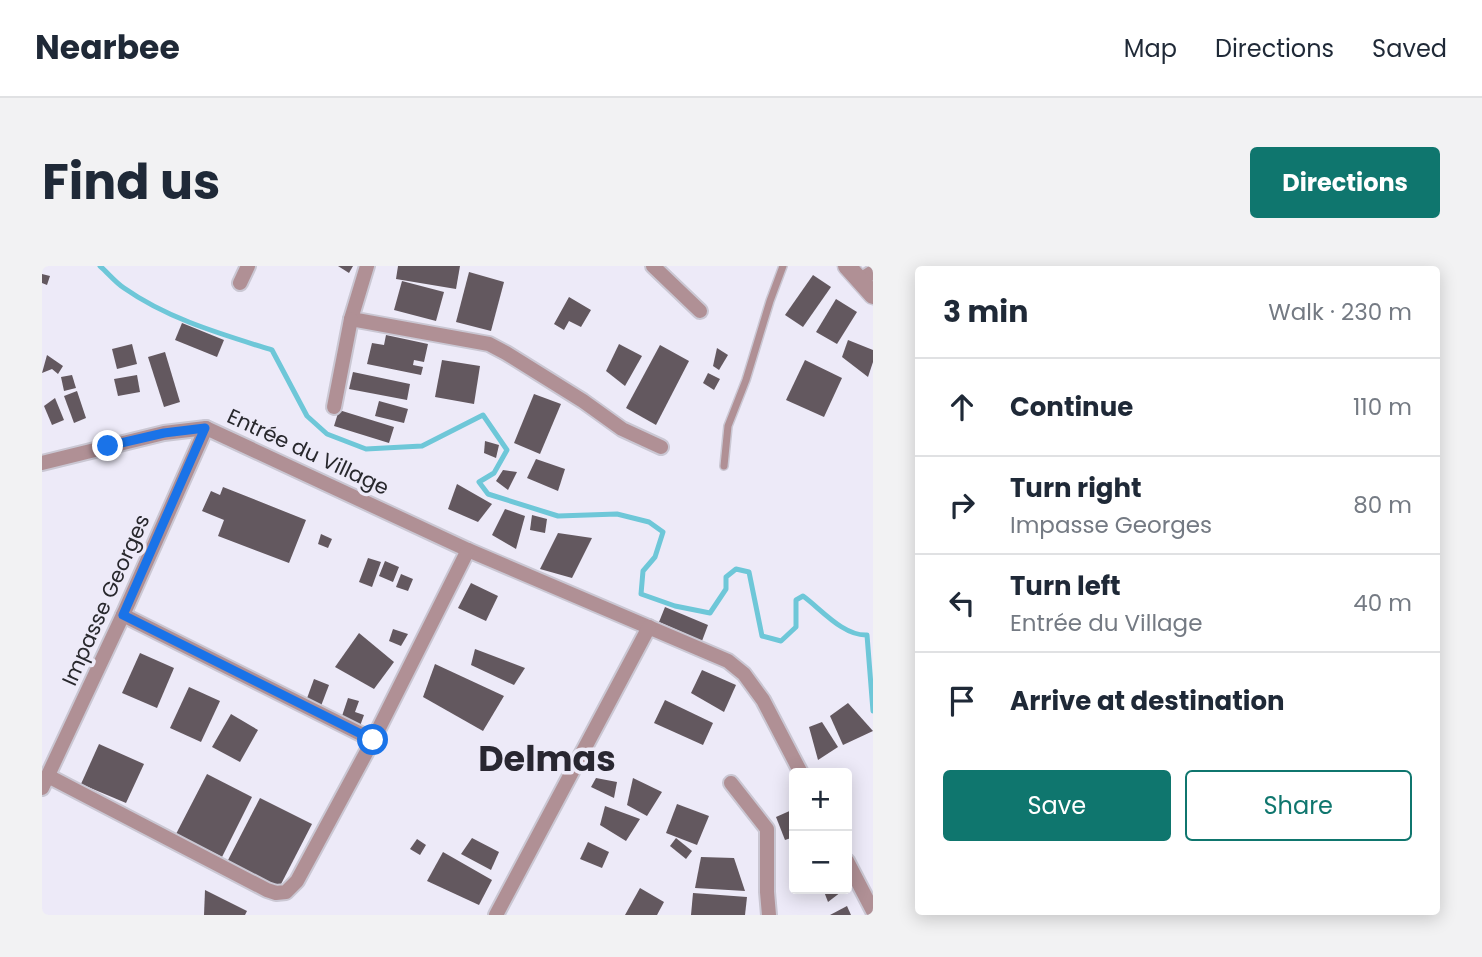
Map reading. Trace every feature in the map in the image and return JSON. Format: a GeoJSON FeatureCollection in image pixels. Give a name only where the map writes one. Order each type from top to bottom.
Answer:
{"type":"FeatureCollection","features":[{"type":"Feature","properties":{"kind":"street"},"geometry":{"type":"LineString","coordinates":[[240,283],[248,266]]}},
{"type":"Feature","properties":{"kind":"street"},"geometry":{"type":"LineString","coordinates":[[334,407],[351,319],[367,266]]}},
{"type":"Feature","properties":{"kind":"street"},"geometry":{"type":"LineString","coordinates":[[653,266],[700,311]]}},
{"type":"Feature","properties":{"kind":"street"},"geometry":{"type":"LineString","coordinates":[[847,266],[866,276],[873,295]]}},
{"type":"Feature","properties":{"kind":"street"},"geometry":{"type":"LineString","coordinates":[[351,319],[489,344],[583,401],[622,429],[661,447]]}},
{"type":"Feature","properties":{"kind":"street","name":"Entrée du Village"},"geometry":{"type":"LineString","coordinates":[[42,463],[164,433],[205,428],[468,550],[727,661],[744,674],[763,700],[798,768]]}},
{"type":"Feature","properties":{"kind":"street","name":"Impasse Georges"},"geometry":{"type":"LineString","coordinates":[[44,779],[123,615],[205,428]]}},
{"type":"Feature","properties":{"kind":"street"},"geometry":{"type":"LineString","coordinates":[[44,779],[267,890],[275,893],[286,892],[297,881],[373,740],[468,550]]}},
{"type":"Feature","properties":{"kind":"street"},"geometry":{"type":"LineString","coordinates":[[123,615],[373,740]]}},
{"type":"Feature","properties":{"kind":"street"},"geometry":{"type":"LineString","coordinates":[[496,915],[649,627]]}},
{"type":"Feature","properties":{"kind":"street"},"geometry":{"type":"LineString","coordinates":[[731,783],[767,829],[769,915]]}},
{"type":"Feature","properties":{"kind":"street"},"geometry":{"type":"LineString","coordinates":[[852,871],[873,911]]}},
{"type":"Feature","properties":{"kind":"lane"},"geometry":{"type":"LineString","coordinates":[[724,466],[728,426],[783,266]]}},
{"type":"Feature","properties":{"kind":"building"},"geometry":{"type":"Polygon","coordinates":[[[338,266],[353,266],[349,273],[338,266]]]}},
{"type":"Feature","properties":{"kind":"building"},"geometry":{"type":"Polygon","coordinates":[[[398,266],[460,266],[456,289],[396,279],[398,266]]]}},
{"type":"Feature","properties":{"kind":"building"},"geometry":{"type":"Polygon","coordinates":[[[469,272],[504,282],[491,331],[456,322],[469,272]]]}},
{"type":"Feature","properties":{"kind":"building"},"geometry":{"type":"Polygon","coordinates":[[[42,274],[50,276],[47,285],[42,283],[42,274]]]}},
{"type":"Feature","properties":{"kind":"building"},"geometry":{"type":"Polygon","coordinates":[[[813,275],[831,287],[803,327],[785,315],[813,275]]]}},
{"type":"Feature","properties":{"kind":"building"},"geometry":{"type":"Polygon","coordinates":[[[402,281],[444,292],[436,321],[394,310],[402,281]]]}},
{"type":"Feature","properties":{"kind":"building"},"geometry":{"type":"Polygon","coordinates":[[[569,297],[591,310],[581,327],[569,321],[564,330],[554,324],[569,297]]]}},
{"type":"Feature","properties":{"kind":"building"},"geometry":{"type":"Polygon","coordinates":[[[836,299],[857,312],[837,344],[816,332],[836,299]]]}},
{"type":"Feature","properties":{"kind":"building"},"geometry":{"type":"Polygon","coordinates":[[[182,323],[224,340],[217,357],[175,340],[182,323]]]}},
{"type":"Feature","properties":{"kind":"building"},"geometry":{"type":"Polygon","coordinates":[[[386,335],[428,344],[424,362],[414,360],[413,365],[423,367],[421,375],[367,364],[372,343],[384,345],[386,335]]]}},
{"type":"Feature","properties":{"kind":"building"},"geometry":{"type":"Polygon","coordinates":[[[848,340],[873,350],[873,362],[868,377],[842,357],[848,340]]]}},
{"type":"Feature","properties":{"kind":"building"},"geometry":{"type":"Polygon","coordinates":[[[132,344],[137,364],[117,369],[112,349],[132,344]]]}},
{"type":"Feature","properties":{"kind":"building"},"geometry":{"type":"Polygon","coordinates":[[[619,344],[642,356],[625,386],[606,371],[619,344]]]}},
{"type":"Feature","properties":{"kind":"building"},"geometry":{"type":"Polygon","coordinates":[[[660,345],[689,361],[656,425],[626,408],[660,345]]]}},
{"type":"Feature","properties":{"kind":"building"},"geometry":{"type":"Polygon","coordinates":[[[717,348],[728,355],[719,370],[713,366],[717,348]]]}},
{"type":"Feature","properties":{"kind":"building"},"geometry":{"type":"Polygon","coordinates":[[[165,352],[180,402],[164,407],[148,357],[165,352]]]}},
{"type":"Feature","properties":{"kind":"building"},"geometry":{"type":"Polygon","coordinates":[[[47,355],[63,366],[58,374],[52,369],[42,373],[47,355]]]}},
{"type":"Feature","properties":{"kind":"building"},"geometry":{"type":"Polygon","coordinates":[[[442,360],[480,366],[474,404],[435,397],[442,360]]]}},
{"type":"Feature","properties":{"kind":"building"},"geometry":{"type":"Polygon","coordinates":[[[805,360],[842,378],[824,417],[786,400],[805,360]]]}},
{"type":"Feature","properties":{"kind":"building"},"geometry":{"type":"Polygon","coordinates":[[[353,372],[410,384],[407,400],[349,389],[353,372]]]}},
{"type":"Feature","properties":{"kind":"building"},"geometry":{"type":"Polygon","coordinates":[[[708,373],[720,379],[714,390],[703,383],[708,373]]]}},
{"type":"Feature","properties":{"kind":"building"},"geometry":{"type":"Polygon","coordinates":[[[72,375],[76,388],[64,391],[61,377],[72,375]]]}},
{"type":"Feature","properties":{"kind":"building"},"geometry":{"type":"Polygon","coordinates":[[[137,375],[140,392],[118,396],[114,379],[137,375]]]}},
{"type":"Feature","properties":{"kind":"building"},"geometry":{"type":"Polygon","coordinates":[[[77,391],[86,418],[74,423],[64,396],[77,391]]]}},
{"type":"Feature","properties":{"kind":"building"},"geometry":{"type":"Polygon","coordinates":[[[534,394],[561,404],[540,454],[514,443],[534,394]]]}},
{"type":"Feature","properties":{"kind":"building"},"geometry":{"type":"Polygon","coordinates":[[[55,398],[64,420],[52,425],[44,406],[55,398]]]}},
{"type":"Feature","properties":{"kind":"building"},"geometry":{"type":"Polygon","coordinates":[[[379,401],[408,409],[404,423],[375,416],[379,401]]]}},
{"type":"Feature","properties":{"kind":"building"},"geometry":{"type":"Polygon","coordinates":[[[339,410],[394,427],[389,443],[334,426],[339,410]]]}},
{"type":"Feature","properties":{"kind":"building"},"geometry":{"type":"Polygon","coordinates":[[[485,441],[499,445],[496,458],[484,453],[485,441]]]}},
{"type":"Feature","properties":{"kind":"building"},"geometry":{"type":"Polygon","coordinates":[[[536,459],[565,469],[558,491],[527,478],[536,459]]]}},
{"type":"Feature","properties":{"kind":"building"},"geometry":{"type":"Polygon","coordinates":[[[503,470],[517,472],[508,490],[496,481],[503,470]]]}},
{"type":"Feature","properties":{"kind":"building"},"geometry":{"type":"Polygon","coordinates":[[[457,484],[492,504],[478,522],[448,509],[457,484]]]}},
{"type":"Feature","properties":{"kind":"building"},"geometry":{"type":"Polygon","coordinates":[[[223,487],[306,520],[289,563],[218,536],[224,520],[202,511],[211,491],[220,495],[223,487]]]}},
{"type":"Feature","properties":{"kind":"building"},"geometry":{"type":"Polygon","coordinates":[[[505,509],[525,516],[516,549],[492,535],[505,509]]]}},
{"type":"Feature","properties":{"kind":"building"},"geometry":{"type":"Polygon","coordinates":[[[532,515],[547,519],[545,533],[530,530],[532,515]]]}},
{"type":"Feature","properties":{"kind":"building"},"geometry":{"type":"Polygon","coordinates":[[[558,533],[592,538],[572,578],[540,569],[558,533]]]}},
{"type":"Feature","properties":{"kind":"building"},"geometry":{"type":"Polygon","coordinates":[[[321,534],[332,539],[328,548],[318,544],[321,534]]]}},
{"type":"Feature","properties":{"kind":"building"},"geometry":{"type":"Polygon","coordinates":[[[368,558],[381,562],[372,587],[359,582],[368,558]]]}},
{"type":"Feature","properties":{"kind":"building"},"geometry":{"type":"Polygon","coordinates":[[[385,561],[399,567],[393,582],[379,576],[385,561]]]}},
{"type":"Feature","properties":{"kind":"building"},"geometry":{"type":"Polygon","coordinates":[[[401,574],[413,579],[408,591],[396,587],[401,574]]]}},
{"type":"Feature","properties":{"kind":"building"},"geometry":{"type":"Polygon","coordinates":[[[471,583],[498,596],[486,621],[458,608],[471,583]]]}},
{"type":"Feature","properties":{"kind":"building"},"geometry":{"type":"Polygon","coordinates":[[[665,607],[708,625],[702,641],[659,622],[665,607]]]}},
{"type":"Feature","properties":{"kind":"building"},"geometry":{"type":"Polygon","coordinates":[[[393,629],[408,634],[401,646],[389,641],[393,629]]]}},
{"type":"Feature","properties":{"kind":"building"},"geometry":{"type":"Polygon","coordinates":[[[359,633],[394,662],[374,689],[335,667],[359,633]]]}},
{"type":"Feature","properties":{"kind":"building"},"geometry":{"type":"Polygon","coordinates":[[[475,649],[525,668],[514,685],[471,665],[475,649]]]}},
{"type":"Feature","properties":{"kind":"building"},"geometry":{"type":"Polygon","coordinates":[[[140,653],[174,668],[157,708],[122,693],[140,653]]]}},
{"type":"Feature","properties":{"kind":"building"},"geometry":{"type":"Polygon","coordinates":[[[435,664],[504,696],[483,731],[423,697],[435,664]]]}},
{"type":"Feature","properties":{"kind":"building"},"geometry":{"type":"Polygon","coordinates":[[[702,670],[736,685],[724,712],[691,693],[702,670]]]}},
{"type":"Feature","properties":{"kind":"building"},"geometry":{"type":"Polygon","coordinates":[[[314,679],[329,685],[321,706],[306,701],[314,679]]]}},
{"type":"Feature","properties":{"kind":"building"},"geometry":{"type":"Polygon","coordinates":[[[189,687],[220,701],[201,742],[170,728],[189,687]]]}},
{"type":"Feature","properties":{"kind":"building"},"geometry":{"type":"Polygon","coordinates":[[[348,698],[359,701],[355,712],[364,715],[360,726],[341,719],[348,698]]]}},
{"type":"Feature","properties":{"kind":"building"},"geometry":{"type":"Polygon","coordinates":[[[665,700],[713,723],[703,745],[654,723],[665,700]]]}},
{"type":"Feature","properties":{"kind":"building"},"geometry":{"type":"Polygon","coordinates":[[[848,703],[873,731],[843,745],[830,716],[848,703]]]}},
{"type":"Feature","properties":{"kind":"building"},"geometry":{"type":"Polygon","coordinates":[[[231,714],[258,730],[240,762],[212,747],[231,714]]]}},
{"type":"Feature","properties":{"kind":"building"},"geometry":{"type":"Polygon","coordinates":[[[822,722],[838,747],[818,760],[809,727],[822,722]]]}},
{"type":"Feature","properties":{"kind":"building"},"geometry":{"type":"Polygon","coordinates":[[[99,744],[144,764],[126,803],[81,784],[99,744]]]}},
{"type":"Feature","properties":{"kind":"building"},"geometry":{"type":"Polygon","coordinates":[[[207,774],[252,797],[222,857],[176,834],[207,774]]]}},
{"type":"Feature","properties":{"kind":"building"},"geometry":{"type":"Polygon","coordinates":[[[596,778],[617,782],[614,798],[591,787],[596,778]]]}},
{"type":"Feature","properties":{"kind":"building"},"geometry":{"type":"Polygon","coordinates":[[[633,778],[662,792],[647,816],[627,805],[633,778]]]}},
{"type":"Feature","properties":{"kind":"building"},"geometry":{"type":"Polygon","coordinates":[[[260,798],[312,824],[279,888],[227,862],[260,798]]]}},
{"type":"Feature","properties":{"kind":"building"},"geometry":{"type":"Polygon","coordinates":[[[677,804],[709,816],[697,845],[666,833],[677,804]]]}},
{"type":"Feature","properties":{"kind":"building"},"geometry":{"type":"Polygon","coordinates":[[[605,806],[640,819],[626,841],[600,825],[605,806]]]}},
{"type":"Feature","properties":{"kind":"building"},"geometry":{"type":"Polygon","coordinates":[[[789,811],[789,839],[785,840],[776,817],[789,811]]]}},
{"type":"Feature","properties":{"kind":"building"},"geometry":{"type":"Polygon","coordinates":[[[472,838],[499,852],[491,870],[461,854],[472,838]]]}},
{"type":"Feature","properties":{"kind":"building"},"geometry":{"type":"Polygon","coordinates":[[[676,838],[692,851],[686,859],[670,846],[676,838]]]}},
{"type":"Feature","properties":{"kind":"building"},"geometry":{"type":"Polygon","coordinates":[[[417,839],[426,845],[420,855],[410,849],[417,839]]]}},
{"type":"Feature","properties":{"kind":"building"},"geometry":{"type":"Polygon","coordinates":[[[588,842],[609,852],[602,868],[580,859],[588,842]]]}},
{"type":"Feature","properties":{"kind":"building"},"geometry":{"type":"Polygon","coordinates":[[[443,852],[492,880],[479,905],[427,881],[443,852]]]}},
{"type":"Feature","properties":{"kind":"building"},"geometry":{"type":"Polygon","coordinates":[[[701,857],[734,858],[745,891],[695,888],[701,857]]]}},
{"type":"Feature","properties":{"kind":"building"},"geometry":{"type":"Polygon","coordinates":[[[640,888],[664,902],[657,915],[625,915],[640,888]]]}},
{"type":"Feature","properties":{"kind":"building"},"geometry":{"type":"Polygon","coordinates":[[[205,890],[247,911],[245,915],[204,915],[205,890]]]}},
{"type":"Feature","properties":{"kind":"building"},"geometry":{"type":"Polygon","coordinates":[[[693,893],[747,897],[745,915],[691,915],[693,893]]]}},
{"type":"Feature","properties":{"kind":"building"},"geometry":{"type":"Polygon","coordinates":[[[825,894],[838,894],[828,902],[825,894]]]}},
{"type":"Feature","properties":{"kind":"building"},"geometry":{"type":"Polygon","coordinates":[[[847,906],[851,915],[830,915],[847,906]]]}},
{"type":"Feature","properties":{"kind":"waterway"},"geometry":{"type":"LineString","coordinates":[[100,266],[121,286],[159,309],[195,325],[272,350],[307,416],[327,434],[366,449],[422,446],[483,415],[507,450],[494,473],[479,482],[488,494],[558,516],[617,514],[649,522],[663,532],[655,557],[643,571],[641,594],[675,606],[710,613],[726,589],[726,577],[736,569],[749,572],[762,636],[781,641],[796,627],[796,600],[803,596],[841,627],[867,635],[873,711]]}},
{"type":"Feature","properties":{"kind":"district","name":"Delmas"},"geometry":{"type":"Point","coordinates":[547,759]}},
{"type":"Feature","properties":{"kind":"route"},"geometry":{"type":"LineString","coordinates":[[108,446],[164,433],[205,428],[123,615],[373,740]]}}]}
